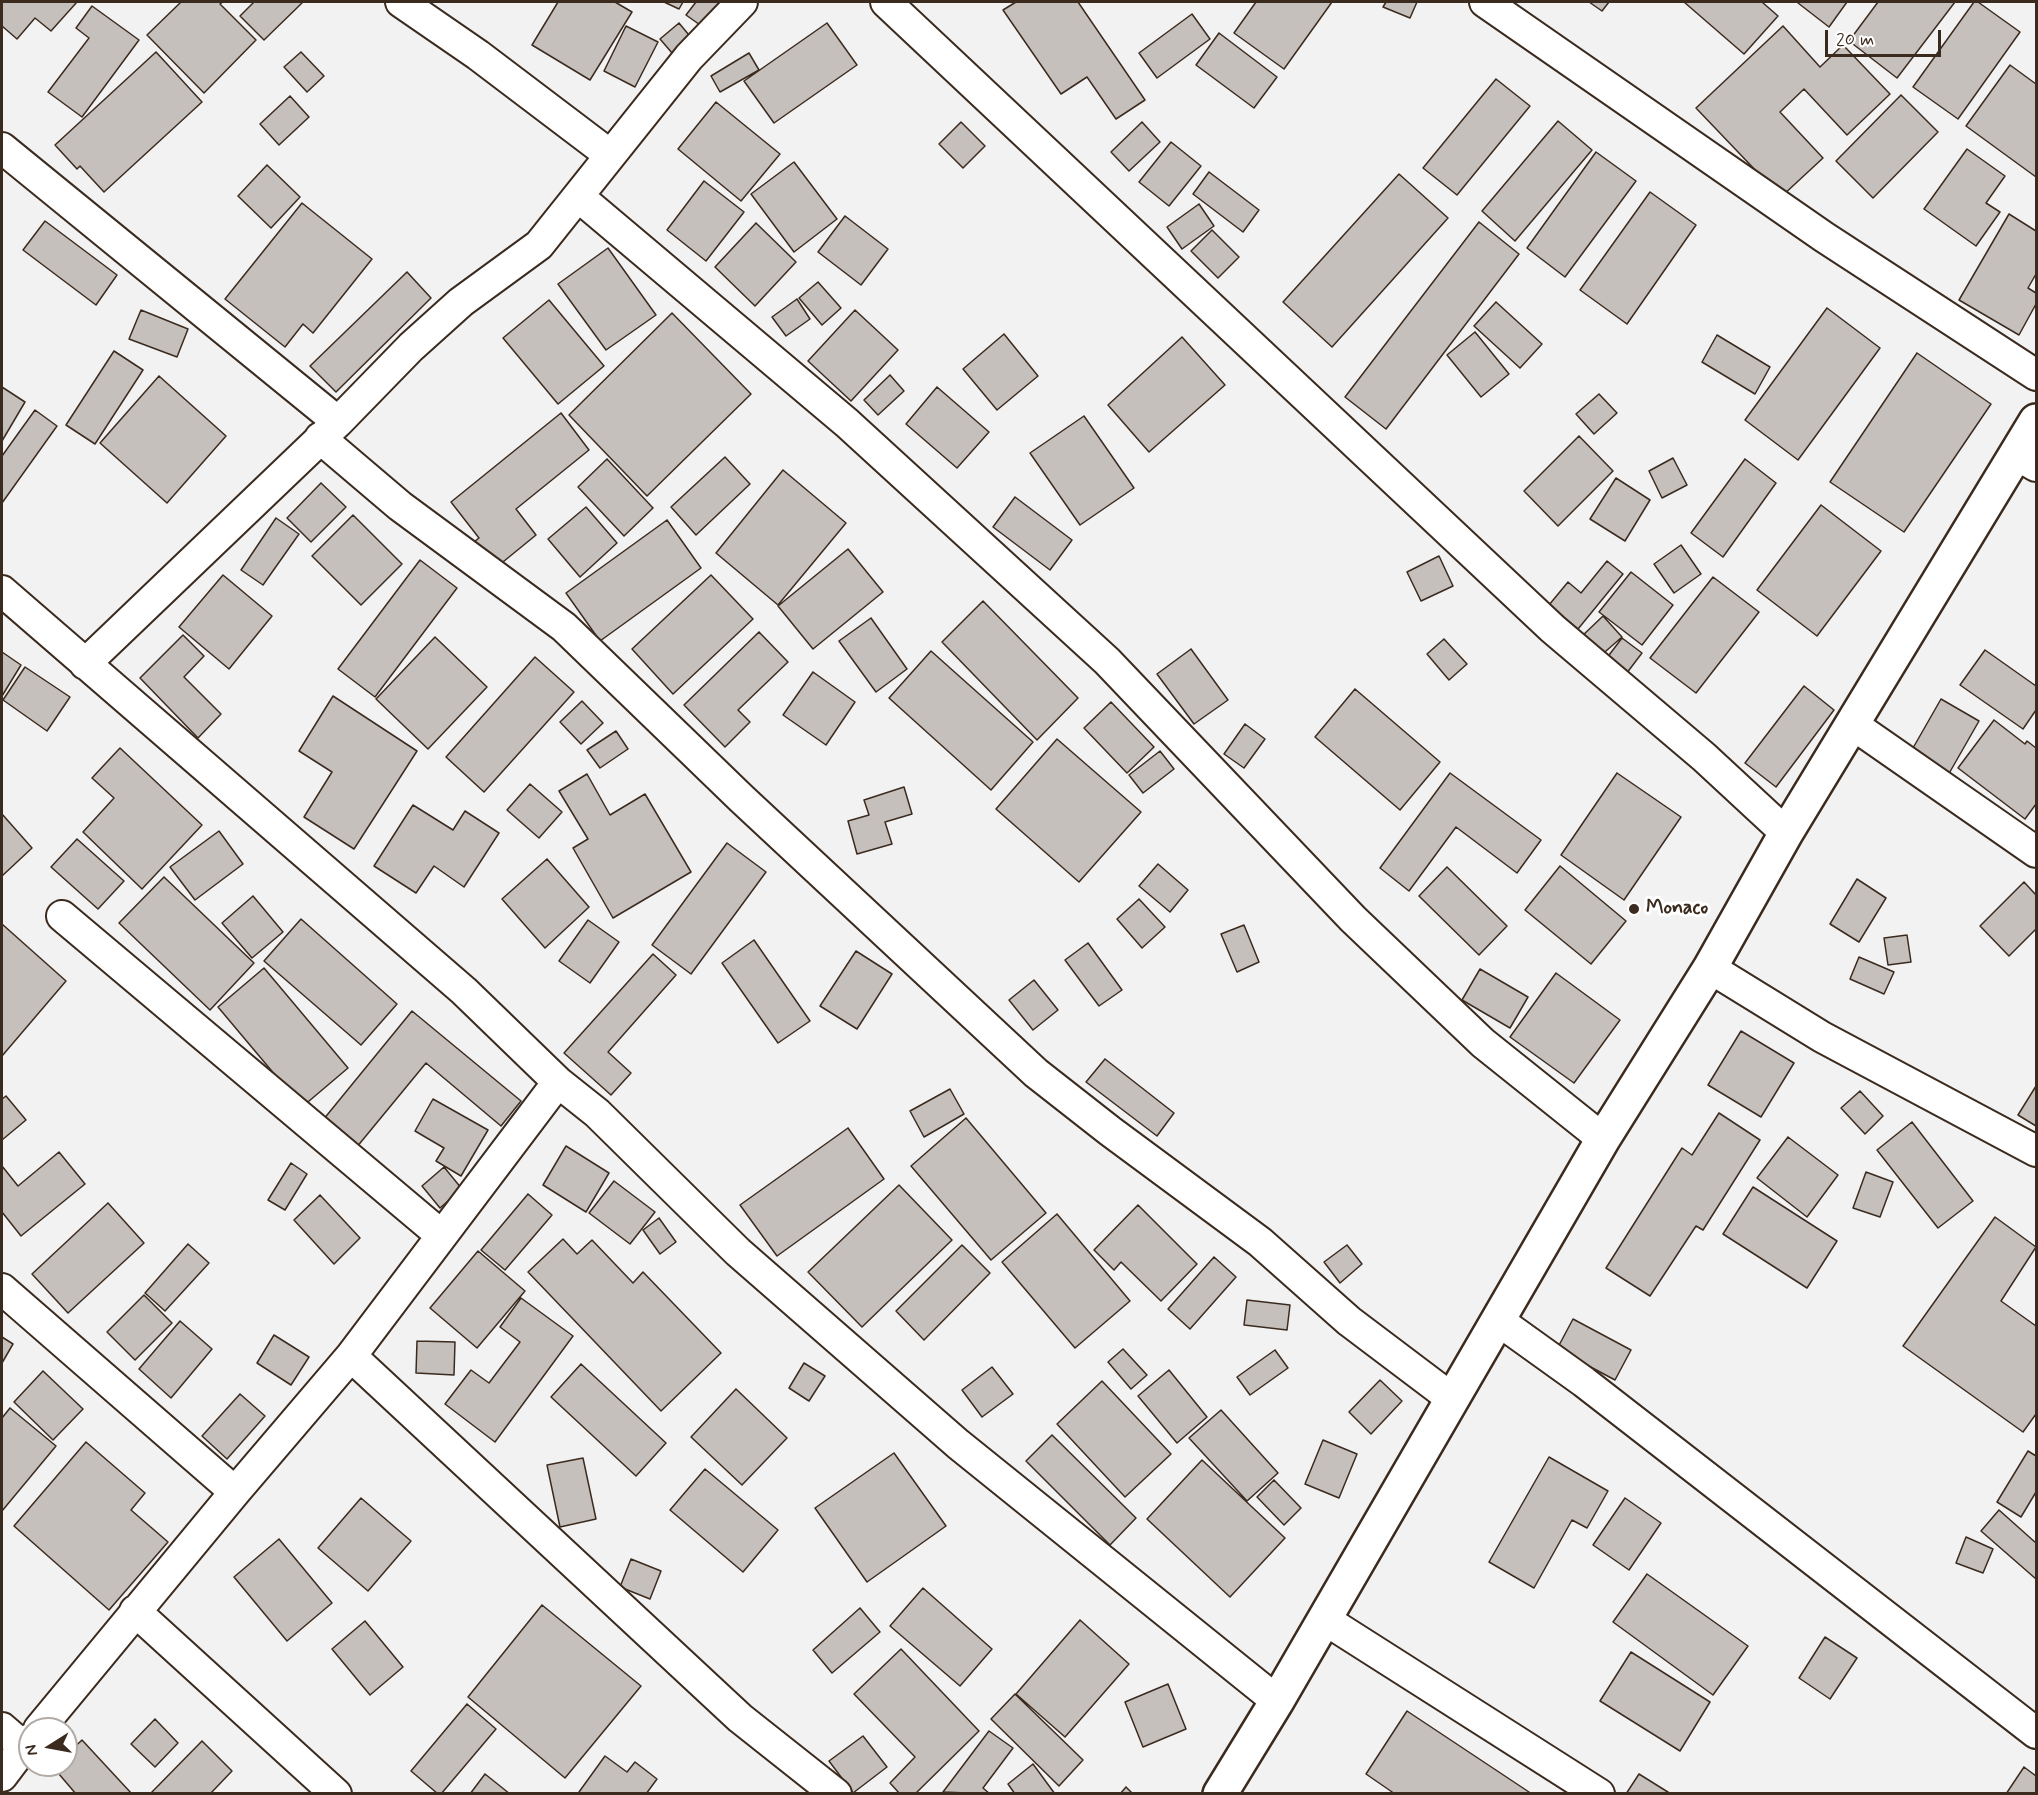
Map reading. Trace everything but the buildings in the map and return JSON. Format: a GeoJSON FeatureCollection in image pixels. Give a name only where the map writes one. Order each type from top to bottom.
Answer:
{"type":"FeatureCollection","features":[{"type":"Feature","properties":{"kind":"main road"},"geometry":{"type":"LineString","coordinates":[[1220,1794],[1278,1701],[1603,1139],[1710,968],[1786,833],[1852,724],[2027,461],[2037,421]]}},
{"type":"Feature","properties":{"kind":"street"},"geometry":{"type":"LineString","coordinates":[[401,2],[478,55],[610,155]]}},
{"type":"Feature","properties":{"kind":"street"},"geometry":{"type":"LineString","coordinates":[[86,664],[329,430],[411,347],[461,302],[539,245],[689,57],[742,2]]}},
{"type":"Feature","properties":{"kind":"street"},"geometry":{"type":"LineString","coordinates":[[886,2],[1553,629],[1704,757],[1786,833]]}},
{"type":"Feature","properties":{"kind":"street"},"geometry":{"type":"LineString","coordinates":[[1485,2],[1824,237],[2037,375]]}},
{"type":"Feature","properties":{"kind":"street"},"geometry":{"type":"LineString","coordinates":[[2,148],[329,430],[400,506],[564,627],[742,799],[1036,1073],[1260,1242],[1349,1321],[1452,1398]]}},
{"type":"Feature","properties":{"kind":"street"},"geometry":{"type":"LineString","coordinates":[[579,197],[847,423],[1089,645],[1353,919],[1483,1043],[1603,1139]]}},
{"type":"Feature","properties":{"kind":"street"},"geometry":{"type":"LineString","coordinates":[[2,591],[464,991],[558,1082],[597,1113],[738,1252],[958,1444],[1278,1701]]}},
{"type":"Feature","properties":{"kind":"street"},"geometry":{"type":"LineString","coordinates":[[1852,724],[2037,852]]}},
{"type":"Feature","properties":{"kind":"street"},"geometry":{"type":"LineString","coordinates":[[62,916],[441,1234]]}},
{"type":"Feature","properties":{"kind":"street"},"geometry":{"type":"LineString","coordinates":[[1710,968],[1822,1037],[2037,1151]]}},
{"type":"Feature","properties":{"kind":"street"},"geometry":{"type":"LineString","coordinates":[[48,1717],[351,1356],[558,1082]]}},
{"type":"Feature","properties":{"kind":"street"},"geometry":{"type":"LineString","coordinates":[[2,1289],[235,1492]]}},
{"type":"Feature","properties":{"kind":"street"},"geometry":{"type":"LineString","coordinates":[[1499,1321],[1584,1382],[2035,1728]]}},
{"type":"Feature","properties":{"kind":"street"},"geometry":{"type":"LineString","coordinates":[[351,1356],[740,1718],[836,1794]]}},
{"type":"Feature","properties":{"kind":"street"},"geometry":{"type":"LineString","coordinates":[[135,1611],[336,1794]]}},
{"type":"Feature","properties":{"kind":"street"},"geometry":{"type":"LineString","coordinates":[[1324,1619],[1599,1794]]}},
{"type":"Feature","properties":{"kind":"street"},"geometry":{"type":"LineString","coordinates":[[2,1728],[18,1734]]}},
{"type":"Feature","properties":{"kind":"street"},"geometry":{"type":"LineString","coordinates":[[2,1776],[18,1755]]}},
{"type":"Feature","properties":{"kind":"place","name":"Monaco"},"geometry":{"type":"Point","coordinates":[1634,909]}}]}
